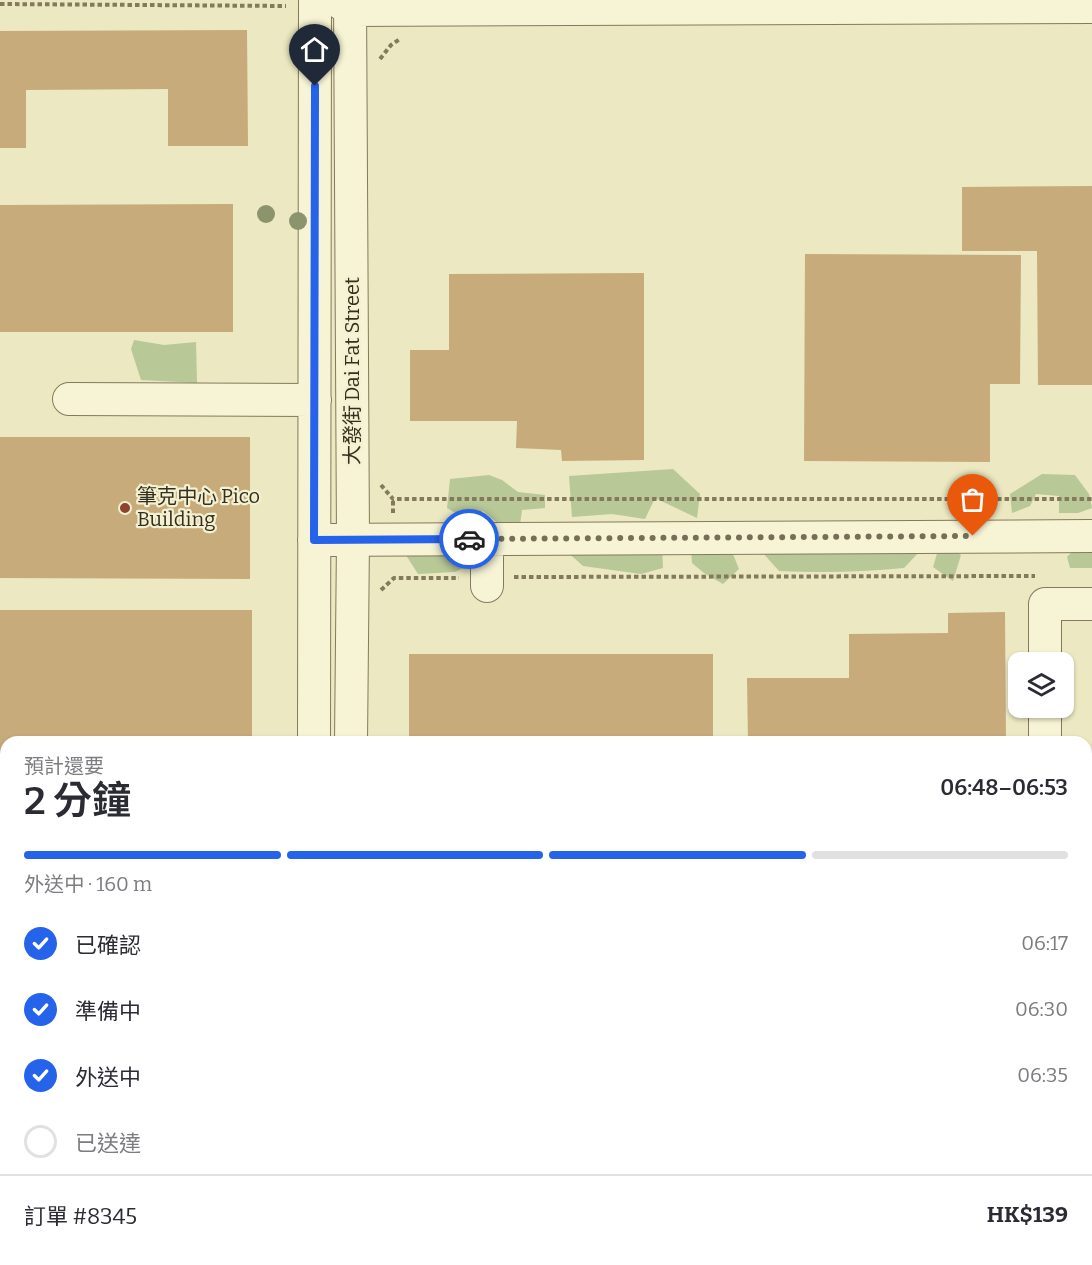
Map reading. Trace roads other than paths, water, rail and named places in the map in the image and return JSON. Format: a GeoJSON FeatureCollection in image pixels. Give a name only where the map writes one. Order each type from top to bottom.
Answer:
{"type":"FeatureCollection","features":[{"type":"Feature","properties":{"kind":"street","name":"大發街 Dai Fat Street"},"geometry":{"type":"LineString","coordinates":[[303,3],[315,400],[314,736]]}},
{"type":"Feature","properties":{"kind":"street","name":"大發街 Dai Fat Street"},"geometry":{"type":"LineString","coordinates":[[346,3],[353,539],[351,736]]}},
{"type":"Feature","properties":{"kind":"street"},"geometry":{"type":"LineString","coordinates":[[346,3],[1092,7]]}},
{"type":"Feature","properties":{"kind":"street"},"geometry":{"type":"LineString","coordinates":[[69,399],[315,400]]}},
{"type":"Feature","properties":{"kind":"street"},"geometry":{"type":"LineString","coordinates":[[314,540],[1092,536]]}},
{"type":"Feature","properties":{"kind":"street"},"geometry":{"type":"LineString","coordinates":[[487,539],[487,582]]}},
{"type":"Feature","properties":{"kind":"street"},"geometry":{"type":"LineString","coordinates":[[1045,652],[1044,604],[1092,604]]}},
{"type":"Feature","properties":{"kind":"street"},"geometry":{"type":"LineString","coordinates":[[1045,718],[1045,736]]}},
{"type":"Feature","properties":{"kind":"place","name":"筆克中心 Pico Building"},"geometry":{"type":"Point","coordinates":[125,508]}}]}
